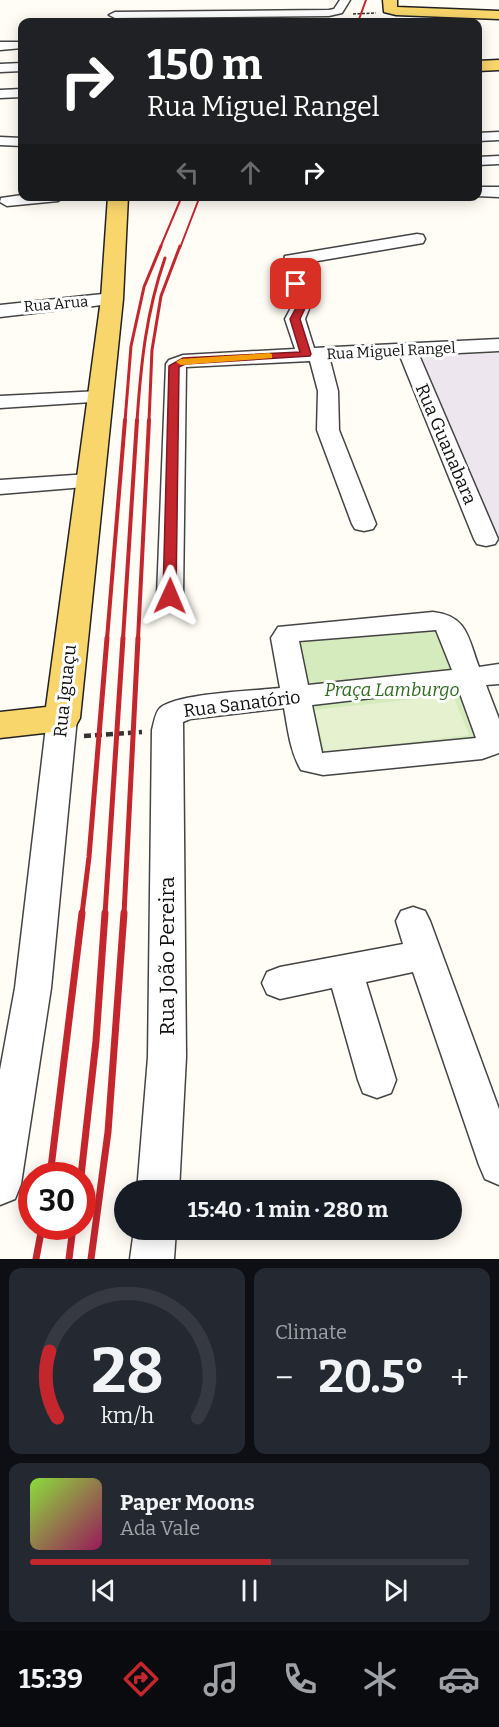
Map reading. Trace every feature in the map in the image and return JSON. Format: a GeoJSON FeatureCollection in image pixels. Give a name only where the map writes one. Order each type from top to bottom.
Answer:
{"type":"FeatureCollection","features":[{"type":"Feature","properties":{"kind":"main road"},"geometry":{"type":"LineString","coordinates":[[394,4],[499,15]]}},
{"type":"Feature","properties":{"kind":"main road"},"geometry":{"type":"LineString","coordinates":[[482,68],[499,67]]}},
{"type":"Feature","properties":{"kind":"main road","name":"Rua Iguaçu"},"geometry":{"type":"LineString","coordinates":[[61,728],[112,299],[118,201]]}},
{"type":"Feature","properties":{"kind":"main road"},"geometry":{"type":"LineString","coordinates":[[0,725],[61,728]]}},
{"type":"Feature","properties":{"kind":"street"},"geometry":{"type":"LineString","coordinates":[[115,18],[117,0]]}},
{"type":"Feature","properties":{"kind":"street"},"geometry":{"type":"LineString","coordinates":[[234,0],[236,14]]}},
{"type":"Feature","properties":{"kind":"street"},"geometry":{"type":"LineString","coordinates":[[139,18],[236,14],[338,15],[345,0]]}},
{"type":"Feature","properties":{"kind":"street"},"geometry":{"type":"LineString","coordinates":[[0,46],[18,45]]}},
{"type":"Feature","properties":{"kind":"street"},"geometry":{"type":"LineString","coordinates":[[0,68],[18,67]]}},
{"type":"Feature","properties":{"kind":"street"},"geometry":{"type":"LineString","coordinates":[[0,94],[18,93]]}},
{"type":"Feature","properties":{"kind":"street"},"geometry":{"type":"LineString","coordinates":[[482,137],[499,136]]}},
{"type":"Feature","properties":{"kind":"street"},"geometry":{"type":"LineString","coordinates":[[0,141],[18,142]]}},
{"type":"Feature","properties":{"kind":"street"},"geometry":{"type":"LineString","coordinates":[[482,161],[499,160]]}},
{"type":"Feature","properties":{"kind":"street"},"geometry":{"type":"LineString","coordinates":[[482,192],[499,192]]}},
{"type":"Feature","properties":{"kind":"street"},"geometry":{"type":"LineString","coordinates":[[7,201],[18,200]]}},
{"type":"Feature","properties":{"kind":"street"},"geometry":{"type":"LineString","coordinates":[[364,524],[328,430],[328,391],[295,319],[302,304],[291,260],[417,239]]}},
{"type":"Feature","properties":{"kind":"street","name":"Rua Arua"},"geometry":{"type":"LineString","coordinates":[[0,311],[112,299]]}},
{"type":"Feature","properties":{"kind":"street","name":"Rua Miguel Rangel"},"geometry":{"type":"LineString","coordinates":[[170,596],[174,366],[176,364],[183,361],[499,345]]}},
{"type":"Feature","properties":{"kind":"street","name":"Rua Guanabara"},"geometry":{"type":"LineString","coordinates":[[407,350],[486,539]]}},
{"type":"Feature","properties":{"kind":"street"},"geometry":{"type":"LineString","coordinates":[[0,402],[100,397]]}},
{"type":"Feature","properties":{"kind":"street"},"geometry":{"type":"LineString","coordinates":[[0,487],[89,481]]}},
{"type":"Feature","properties":{"kind":"street"},"geometry":{"type":"LineString","coordinates":[[443,622],[450,628],[469,677],[491,737],[490,744],[482,748],[323,764],[312,762],[307,754],[285,638],[288,633],[294,632],[443,622]]}},
{"type":"Feature","properties":{"kind":"street","name":"Rua Sanatório"},"geometry":{"type":"LineString","coordinates":[[167,726],[175,712],[184,709],[499,674]]}},
{"type":"Feature","properties":{"kind":"street","name":"Rua João Pereira"},"geometry":{"type":"LineString","coordinates":[[159,1180],[168,1057],[167,726]]}},
{"type":"Feature","properties":{"kind":"street","name":"Rua Iguaçu"},"geometry":{"type":"LineString","coordinates":[[0,1184],[33,988],[61,728]]}},
{"type":"Feature","properties":{"kind":"street"},"geometry":{"type":"LineString","coordinates":[[280,983],[345,970],[418,938],[488,1102],[499,1165]]}},
{"type":"Feature","properties":{"kind":"street"},"geometry":{"type":"LineString","coordinates":[[345,970],[377,1080]]}},
{"type":"Feature","properties":{"kind":"street"},"geometry":{"type":"LineString","coordinates":[[152,1259],[154,1240]]}},
{"type":"Feature","properties":{"kind":"path"},"geometry":{"type":"LineString","coordinates":[[338,15],[394,4]]}},
{"type":"Feature","properties":{"kind":"path"},"geometry":{"type":"LineString","coordinates":[[61,728],[167,726]]}},
{"type":"Feature","properties":{"kind":"shaded area"},"geometry":{"type":"Polygon","coordinates":[[[499,353],[499,542],[495,542],[412,356],[499,353]]]}},
{"type":"Feature","properties":{"kind":"green space","name":"Praça Lamburgo"},"geometry":{"type":"Polygon","coordinates":[[[436,627],[480,741],[319,755],[297,641],[436,627]]]}},
{"type":"Feature","properties":{"kind":"green space"},"geometry":{"type":"Polygon","coordinates":[[[453,695],[469,735],[325,752],[314,710],[453,695]]]}},
{"type":"Feature","properties":{"kind":"railway"},"geometry":{"type":"LineString","coordinates":[[359,18],[366,0]]}},
{"type":"Feature","properties":{"kind":"railway"},"geometry":{"type":"LineString","coordinates":[[160,248],[180,201]]}},
{"type":"Feature","properties":{"kind":"railway"},"geometry":{"type":"LineString","coordinates":[[180,248],[198,201]]}},
{"type":"Feature","properties":{"kind":"railway"},"geometry":{"type":"LineString","coordinates":[[125,421],[131,346],[144,287],[161,246]]}},
{"type":"Feature","properties":{"kind":"railway"},"geometry":{"type":"LineString","coordinates":[[149,421],[152,350],[161,296],[180,246]]}},
{"type":"Feature","properties":{"kind":"railway"},"geometry":{"type":"LineString","coordinates":[[137,421],[145,338],[165,258]]}},
{"type":"Feature","properties":{"kind":"railway"},"geometry":{"type":"LineString","coordinates":[[107,639],[125,420]]}},
{"type":"Feature","properties":{"kind":"railway"},"geometry":{"type":"LineString","coordinates":[[123,639],[137,420]]}},
{"type":"Feature","properties":{"kind":"railway"},"geometry":{"type":"LineString","coordinates":[[138,639],[149,420]]}},
{"type":"Feature","properties":{"kind":"railway"},"geometry":{"type":"LineString","coordinates":[[82,914],[89,857],[107,638]]}},
{"type":"Feature","properties":{"kind":"railway"},"geometry":{"type":"LineString","coordinates":[[105,914],[123,638]]}},
{"type":"Feature","properties":{"kind":"railway"},"geometry":{"type":"LineString","coordinates":[[124,914],[138,638]]}},
{"type":"Feature","properties":{"kind":"railway"},"geometry":{"type":"LineString","coordinates":[[52,1162],[82,913]]}},
{"type":"Feature","properties":{"kind":"railway"},"geometry":{"type":"LineString","coordinates":[[83,1162],[96,1041],[105,913]]}},
{"type":"Feature","properties":{"kind":"railway"},"geometry":{"type":"LineString","coordinates":[[91,1259],[108,1132],[124,913]]}},
{"type":"Feature","properties":{"kind":"railway"},"geometry":{"type":"LineString","coordinates":[[36,1259],[40,1240]]}},
{"type":"Feature","properties":{"kind":"railway"},"geometry":{"type":"LineString","coordinates":[[69,1259],[71,1240]]}},
{"type":"Feature","properties":{"kind":"slow traffic"},"geometry":{"type":"LineString","coordinates":[[181,362],[269,356]]}},
{"type":"Feature","properties":{"kind":"route"},"geometry":{"type":"LineString","coordinates":[[170,596],[174,366],[183,361],[306,354],[295,319],[302,307],[296,284]]}}]}
